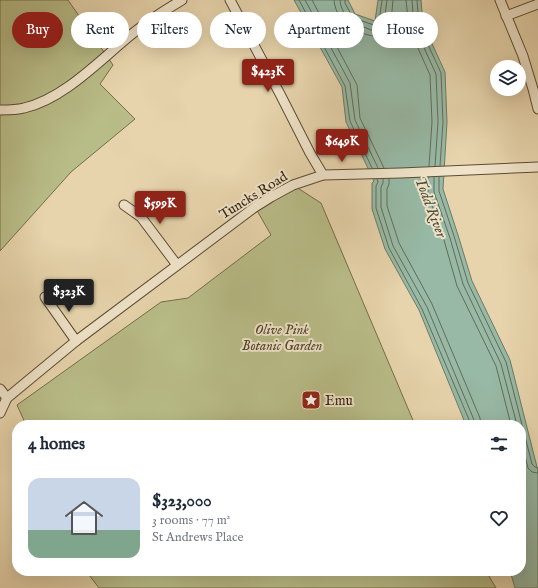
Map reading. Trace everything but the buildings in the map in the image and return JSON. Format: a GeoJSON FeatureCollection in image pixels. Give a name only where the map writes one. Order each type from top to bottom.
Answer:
{"type":"FeatureCollection","features":[{"type":"Feature","properties":{"kind":"street"},"geometry":{"type":"LineString","coordinates":[[0,110],[23,109],[52,97],[93,68],[133,33],[160,13],[182,0]]}},
{"type":"Feature","properties":{"kind":"street"},"geometry":{"type":"LineString","coordinates":[[230,0],[323,175]]}},
{"type":"Feature","properties":{"kind":"street"},"geometry":{"type":"LineString","coordinates":[[500,0],[527,68],[534,89],[538,109]]}},
{"type":"Feature","properties":{"kind":"street"},"geometry":{"type":"LineString","coordinates":[[506,16],[538,4]]}},
{"type":"Feature","properties":{"kind":"street","name":"Tuncks Road"},"geometry":{"type":"LineString","coordinates":[[0,413],[7,398],[76,341],[255,207],[293,185],[323,175],[538,167]]}},
{"type":"Feature","properties":{"kind":"street"},"geometry":{"type":"LineString","coordinates":[[124,205],[142,218],[177,265]]}},
{"type":"Feature","properties":{"kind":"street"},"geometry":{"type":"LineString","coordinates":[[45,297],[76,341]]}},
{"type":"Feature","properties":{"kind":"street"},"geometry":{"type":"LineString","coordinates":[[0,389],[7,398]]}},
{"type":"Feature","properties":{"kind":"green space"},"geometry":{"type":"Polygon","coordinates":[[[0,0],[68,0],[76,12],[71,12],[71,48],[101,48],[113,65],[100,84],[135,119],[71,172],[0,251],[0,0]]]}},
{"type":"Feature","properties":{"kind":"green space","name":"Olive Pink Botanic Garden"},"geometry":{"type":"Polygon","coordinates":[[[293,185],[321,203],[413,420],[24,420],[17,405],[161,302],[188,298],[271,235],[255,207],[293,185]]]}},
{"type":"Feature","properties":{"kind":"green space"},"geometry":{"type":"Polygon","coordinates":[[[90,576],[489,576],[496,588],[99,588],[90,576]]]}},
{"type":"Feature","properties":{"kind":"water"},"geometry":{"type":"Polygon","coordinates":[[[294,0],[348,0],[354,12],[301,12],[294,0]]]}},
{"type":"Feature","properties":{"kind":"water"},"geometry":{"type":"Polygon","coordinates":[[[378,0],[421,0],[422,12],[376,12],[378,0]]]}},
{"type":"Feature","properties":{"kind":"water","name":"Todd River"},"geometry":{"type":"Polygon","coordinates":[[[364,17],[372,20],[372,48],[434,48],[445,72],[447,122],[443,189],[472,281],[510,360],[525,420],[464,420],[419,310],[385,249],[372,209],[372,183],[374,181],[346,122],[342,87],[320,48],[364,48],[364,17]]]}},
{"type":"Feature","properties":{"kind":"water"},"geometry":{"type":"Polygon","coordinates":[[[526,423],[538,471],[538,588],[515,588],[511,576],[526,576],[526,423]]]}},
{"type":"Feature","properties":{"kind":"place","name":"Emu"},"geometry":{"type":"Point","coordinates":[311,400]}}]}
